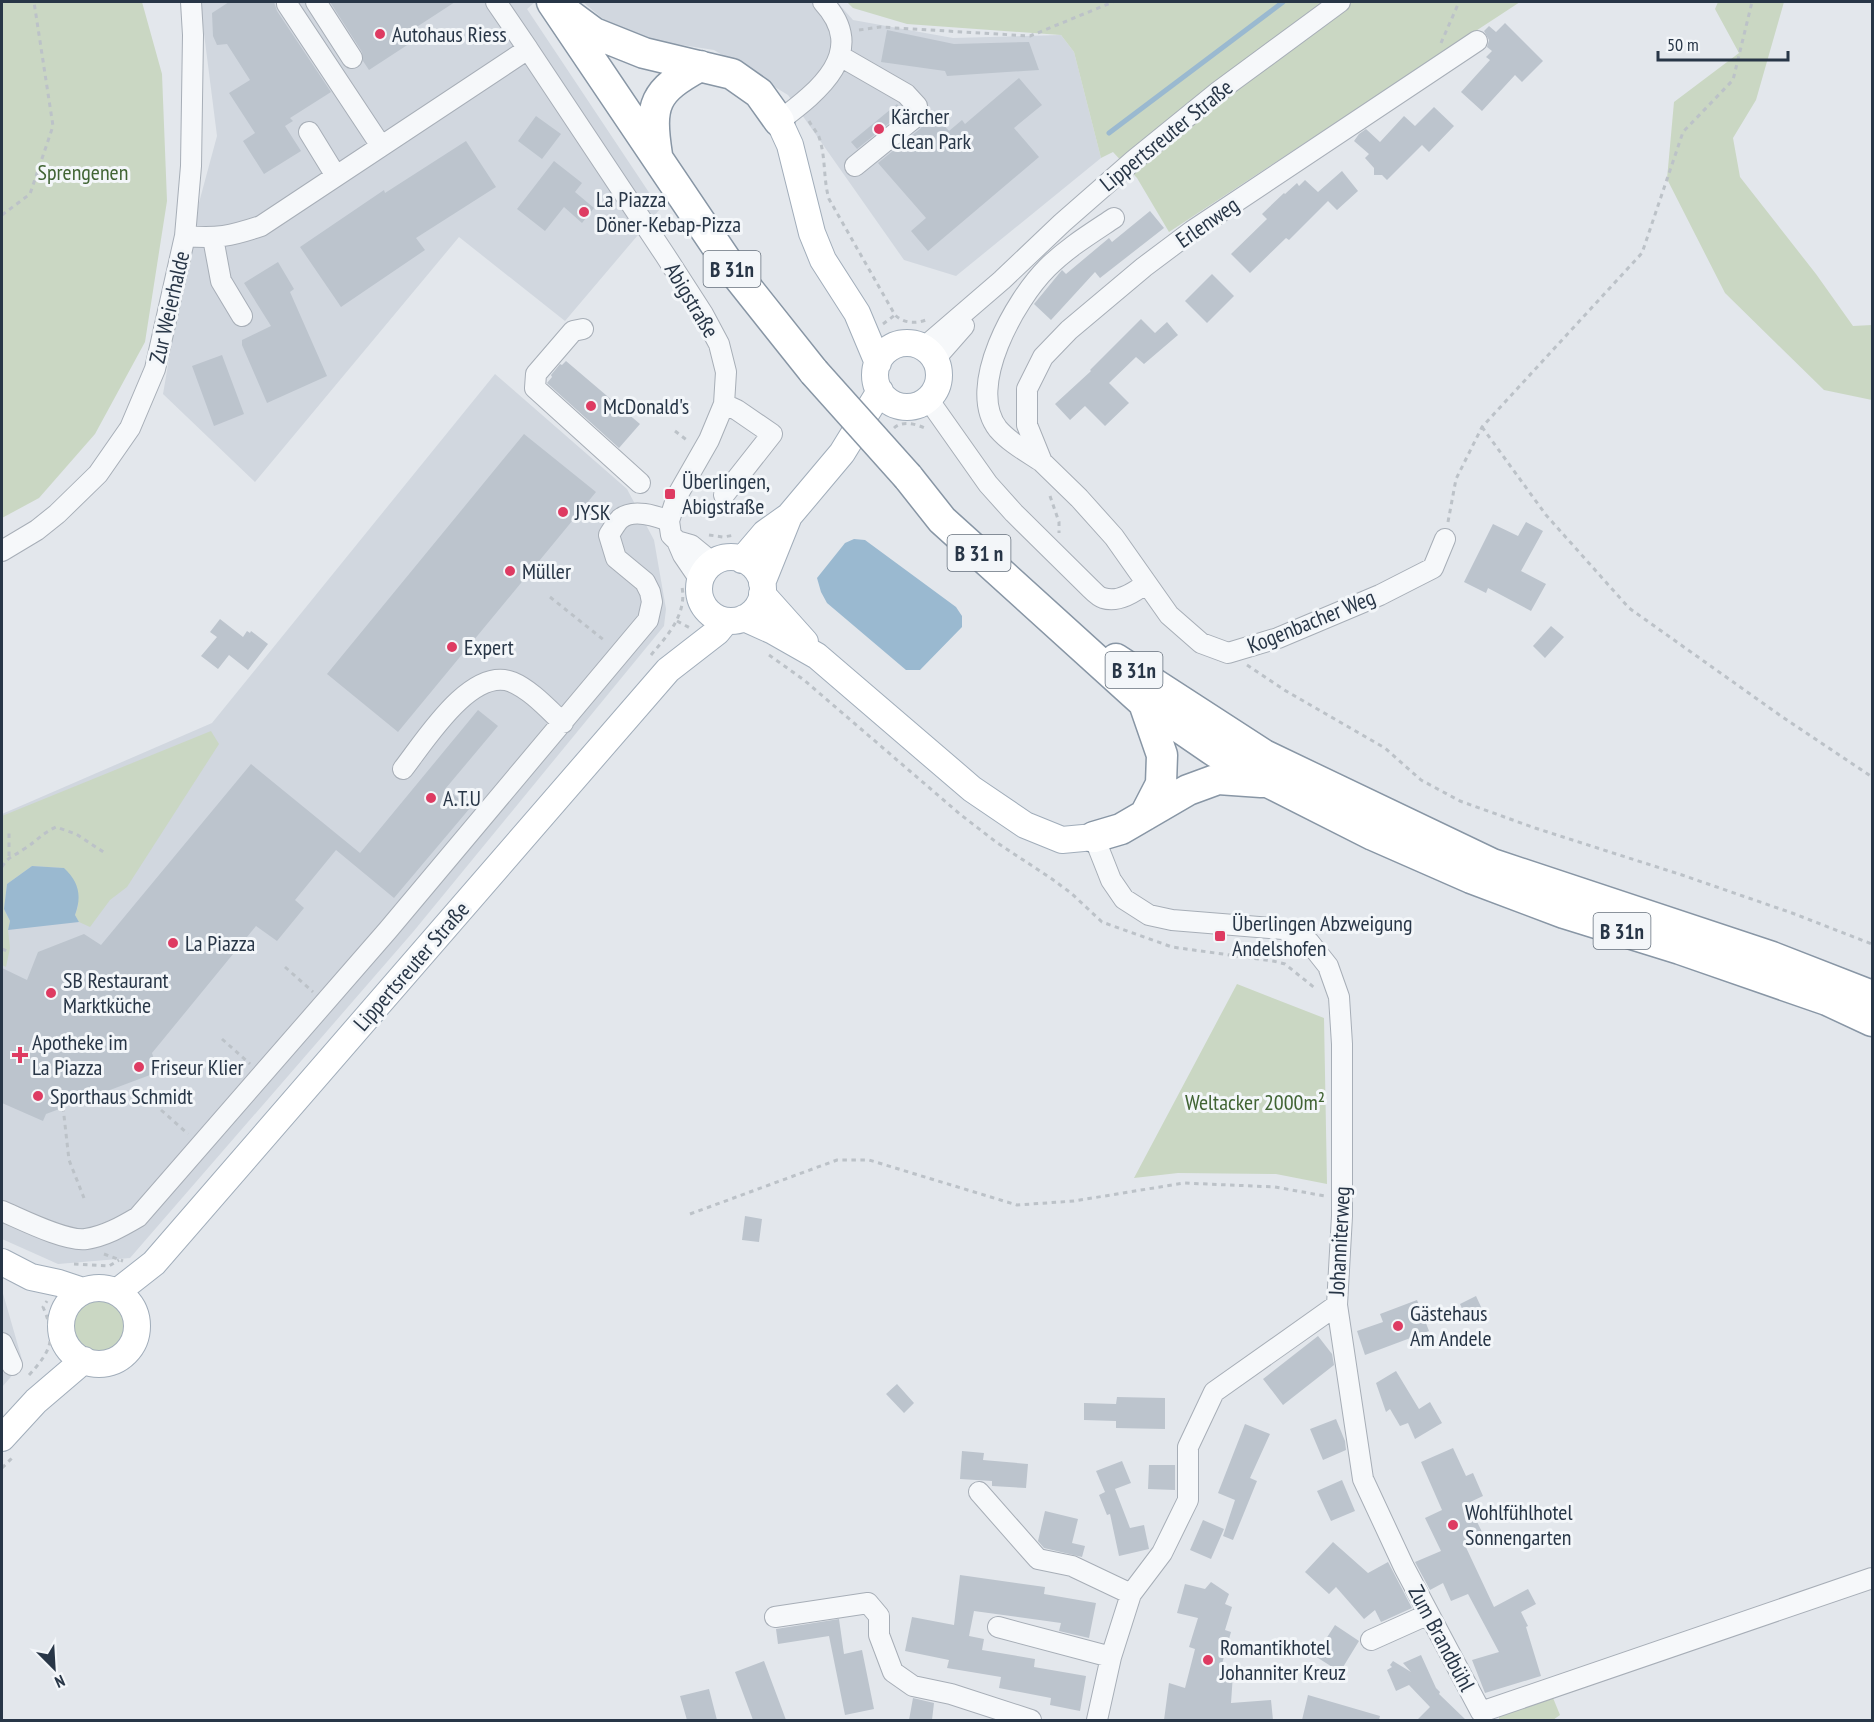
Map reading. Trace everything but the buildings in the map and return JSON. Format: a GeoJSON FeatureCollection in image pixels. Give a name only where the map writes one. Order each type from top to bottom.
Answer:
{"type":"FeatureCollection","features":[{"type":"Feature","properties":{"kind":"highway","name":"B 31n"},"geometry":{"type":"LineString","coordinates":[[552,2],[594,33],[644,53],[732,74],[789,113]]}},
{"type":"Feature","properties":{"kind":"highway","name":"B 31n"},"geometry":{"type":"LineString","coordinates":[[552,2],[732,268],[814,372],[908,477]]}},
{"type":"Feature","properties":{"kind":"highway","name":"B 31n"},"geometry":{"type":"LineString","coordinates":[[658,160],[652,124],[656,103],[677,79],[700,66]]}},
{"type":"Feature","properties":{"kind":"highway","name":"B 31 n"},"geometry":{"type":"LineString","coordinates":[[908,477],[942,520],[1057,623]]}},
{"type":"Feature","properties":{"kind":"highway","name":"B 31n"},"geometry":{"type":"LineString","coordinates":[[1057,623],[1144,703],[1214,751],[1270,783],[1373,835],[1471,878],[1564,913],[1680,949],[1827,1000],[1872,1021]]}},
{"type":"Feature","properties":{"kind":"highway","name":"B 31n"},"geometry":{"type":"LineString","coordinates":[[1057,623],[1264,755],[1492,864],[1772,957],[1872,996]]}},
{"type":"Feature","properties":{"kind":"highway","name":"B 31n"},"geometry":{"type":"LineString","coordinates":[[1144,703],[1162,755],[1161,784],[1145,815]]}},
{"type":"Feature","properties":{"kind":"highway","name":"B 31n"},"geometry":{"type":"LineString","coordinates":[[1145,815],[1188,790],[1218,779],[1270,783]]}},
{"type":"Feature","properties":{"kind":"highway"},"geometry":{"type":"LineString","coordinates":[[1094,837],[1121,829],[1145,815]]}},
{"type":"Feature","properties":{"kind":"main road","name":"B 31n"},"geometry":{"type":"LineString","coordinates":[[789,113],[792,153],[812,233],[823,260],[857,313],[878,363]]}},
{"type":"Feature","properties":{"kind":"main road","name":"B 31n"},"geometry":{"type":"LineString","coordinates":[[857,313],[919,350]]}},
{"type":"Feature","properties":{"kind":"main road"},"geometry":{"type":"LineString","coordinates":[[890,348],[919,350],[939,376],[938,384],[928,399],[911,406],[890,399],[875,377],[878,363],[890,348]]}},
{"type":"Feature","properties":{"kind":"main road"},"geometry":{"type":"LineString","coordinates":[[742,560],[765,534],[789,516],[890,399]]}},
{"type":"Feature","properties":{"kind":"main road"},"geometry":{"type":"LineString","coordinates":[[735,619],[756,608],[789,516]]}},
{"type":"Feature","properties":{"kind":"main road"},"geometry":{"type":"LineString","coordinates":[[816,656],[762,588],[755,569],[742,560],[722,559],[698,575],[704,607],[710,614],[773,631],[816,656],[972,789],[1002,811],[1025,825],[1062,840],[1094,837]]}},
{"type":"Feature","properties":{"kind":"main road","name":"Lippertsreuter Straße"},"geometry":{"type":"LineString","coordinates":[[117,1292],[154,1263],[668,670],[704,607]]}},
{"type":"Feature","properties":{"kind":"main road","name":"Lippertsreuter Straße"},"geometry":{"type":"LineString","coordinates":[[668,670],[735,619]]}},
{"type":"Feature","properties":{"kind":"main road"},"geometry":{"type":"LineString","coordinates":[[2,1262],[31,1276],[83,1292]]}},
{"type":"Feature","properties":{"kind":"main road","name":"Lippertsreuter Straße"},"geometry":{"type":"LineString","coordinates":[[134,1311],[154,1263]]}},
{"type":"Feature","properties":{"kind":"main road"},"geometry":{"type":"LineString","coordinates":[[31,1276],[53,1310],[69,1349],[84,1360],[96,1363],[109,1362],[121,1357],[130,1348],[136,1336],[137,1324],[134,1311],[127,1300],[117,1292],[106,1288],[94,1288],[83,1292],[53,1310]]}},
{"type":"Feature","properties":{"kind":"main road"},"geometry":{"type":"LineString","coordinates":[[2,1438],[24,1382],[54,1367],[64,1341]]}},
{"type":"Feature","properties":{"kind":"main road"},"geometry":{"type":"LineString","coordinates":[[24,1382],[84,1360]]}},
{"type":"Feature","properties":{"kind":"street","name":"Zur Weierhalde"},"geometry":{"type":"LineString","coordinates":[[2,551],[37,530],[78,495],[103,467],[130,428],[156,369],[185,236],[191,166],[193,35],[191,2]]}},
{"type":"Feature","properties":{"kind":"street"},"geometry":{"type":"LineString","coordinates":[[316,2],[352,58]]}},
{"type":"Feature","properties":{"kind":"street","name":"Abigstraße"},"geometry":{"type":"LineString","coordinates":[[496,2],[597,151],[703,314],[719,344],[726,372],[724,404],[709,440],[677,496],[669,521]]}},
{"type":"Feature","properties":{"kind":"street"},"geometry":{"type":"LineString","coordinates":[[789,113],[821,84],[840,56],[842,32],[832,11],[823,2]]}},
{"type":"Feature","properties":{"kind":"street","name":"Lippertsreuter Straße"},"geometry":{"type":"LineString","coordinates":[[919,350],[1002,280],[1062,223],[1134,160],[1219,91],[1340,2]]}},
{"type":"Feature","properties":{"kind":"street"},"geometry":{"type":"LineString","coordinates":[[287,4],[381,146]]}},
{"type":"Feature","properties":{"kind":"street","name":"Erlenweg"},"geometry":{"type":"LineString","coordinates":[[1042,462],[1027,425],[1027,390],[1043,357],[1069,330],[1144,267],[1192,231],[1477,41]]}},
{"type":"Feature","properties":{"kind":"street"},"geometry":{"type":"LineString","coordinates":[[185,236],[213,238],[238,234],[261,226],[528,49]]}},
{"type":"Feature","properties":{"kind":"street"},"geometry":{"type":"LineString","coordinates":[[840,56],[906,94],[917,106],[913,119],[855,166]]}},
{"type":"Feature","properties":{"kind":"street"},"geometry":{"type":"LineString","coordinates":[[309,132],[336,176]]}},
{"type":"Feature","properties":{"kind":"street","name":"Erlenweg"},"geometry":{"type":"LineString","coordinates":[[1114,218],[1070,247],[1046,269],[1022,301],[993,358],[987,387],[987,404],[997,428],[1014,444],[1042,462],[1080,498],[1114,537],[1145,584]]}},
{"type":"Feature","properties":{"kind":"street"},"geometry":{"type":"LineString","coordinates":[[213,238],[221,281],[242,316]]}},
{"type":"Feature","properties":{"kind":"street"},"geometry":{"type":"LineString","coordinates":[[583,329],[573,331],[536,375],[535,388],[640,483]]}},
{"type":"Feature","properties":{"kind":"street"},"geometry":{"type":"LineString","coordinates":[[928,399],[988,484],[1091,589],[1104,598],[1119,598],[1135,592],[1145,584]]}},
{"type":"Feature","properties":{"kind":"street"},"geometry":{"type":"LineString","coordinates":[[724,404],[737,410],[772,434],[724,495]]}},
{"type":"Feature","properties":{"kind":"street"},"geometry":{"type":"LineString","coordinates":[[2,1211],[54,1233],[84,1240],[115,1231],[138,1217],[325,1003],[648,620],[652,602],[645,582],[616,558],[609,535],[619,520],[626,515],[654,516],[669,521],[672,535],[677,541],[691,545],[698,575]]}},
{"type":"Feature","properties":{"kind":"street","name":"Kogenbacher Weg"},"geometry":{"type":"LineString","coordinates":[[1145,584],[1169,615],[1202,643],[1228,654],[1278,638],[1380,595],[1433,568],[1445,539]]}},
{"type":"Feature","properties":{"kind":"street"},"geometry":{"type":"LineString","coordinates":[[403,769],[455,704],[476,686],[496,678],[513,682],[528,692],[563,723]]}},
{"type":"Feature","properties":{"kind":"street","name":"Johanniterweg"},"geometry":{"type":"LineString","coordinates":[[1094,837],[1111,880],[1124,899],[1149,915],[1172,920],[1283,929],[1309,942],[1328,966],[1340,997],[1342,1044],[1342,1216],[1337,1305],[1214,1392],[1188,1447],[1188,1500],[1162,1553],[1131,1594],[1111,1657],[1097,1720]]}},
{"type":"Feature","properties":{"kind":"street","name":"Zum Brandbühl"},"geometry":{"type":"LineString","coordinates":[[1337,1305],[1363,1479],[1477,1716],[1872,1578]]}},
{"type":"Feature","properties":{"kind":"street"},"geometry":{"type":"LineString","coordinates":[[2,1344],[24,1382]]}},
{"type":"Feature","properties":{"kind":"street"},"geometry":{"type":"LineString","coordinates":[[980,1492],[1038,1559],[1072,1566],[1131,1594]]}},
{"type":"Feature","properties":{"kind":"street"},"geometry":{"type":"LineString","coordinates":[[775,1617],[868,1603],[879,1616],[879,1635],[893,1672],[913,1686],[951,1694],[1031,1720]]}},
{"type":"Feature","properties":{"kind":"street"},"geometry":{"type":"LineString","coordinates":[[1371,1640],[1429,1614]]}},
{"type":"Feature","properties":{"kind":"street"},"geometry":{"type":"LineString","coordinates":[[999,1627],[1111,1657]]}},
{"type":"Feature","properties":{"kind":"path"},"geometry":{"type":"LineString","coordinates":[[2,215],[30,194],[53,126],[34,2]]}},
{"type":"Feature","properties":{"kind":"path"},"geometry":{"type":"LineString","coordinates":[[842,32],[880,27],[1030,36],[1113,2]]}},
{"type":"Feature","properties":{"kind":"path"},"geometry":{"type":"LineString","coordinates":[[1438,49],[1459,2]]}},
{"type":"Feature","properties":{"kind":"path"},"geometry":{"type":"LineString","coordinates":[[1445,539],[1456,479],[1482,427],[1642,253],[1683,132],[1733,80],[1752,2]]}},
{"type":"Feature","properties":{"kind":"path"},"geometry":{"type":"LineString","coordinates":[[789,113],[819,136],[825,186],[829,199],[896,315],[910,322],[922,322],[933,318]]}},
{"type":"Feature","properties":{"kind":"path"},"geometry":{"type":"LineString","coordinates":[[1482,427],[1546,515],[1629,608],[1781,716],[1872,777]]}},
{"type":"Feature","properties":{"kind":"path"},"geometry":{"type":"LineString","coordinates":[[1042,462],[1046,484],[1059,522],[1058,540],[1052,551]]}},
{"type":"Feature","properties":{"kind":"path"},"geometry":{"type":"LineString","coordinates":[[705,534],[723,537],[743,533]]}},
{"type":"Feature","properties":{"kind":"path"},"geometry":{"type":"LineString","coordinates":[[677,621],[683,607],[683,590],[698,575]]}},
{"type":"Feature","properties":{"kind":"path"},"geometry":{"type":"LineString","coordinates":[[550,597],[621,654]]}},
{"type":"Feature","properties":{"kind":"path"},"geometry":{"type":"LineString","coordinates":[[1228,654],[1286,691],[1385,748],[1421,780],[1460,801],[1535,828],[1715,886],[1872,944]]}},
{"type":"Feature","properties":{"kind":"path"},"geometry":{"type":"LineString","coordinates":[[2,864],[9,856],[24,849],[42,834],[56,827],[76,834],[105,853]]}},
{"type":"Feature","properties":{"kind":"path"},"geometry":{"type":"LineString","coordinates":[[9,833],[9,856]]}},
{"type":"Feature","properties":{"kind":"path"},"geometry":{"type":"LineString","coordinates":[[2,949],[7,951]]}},
{"type":"Feature","properties":{"kind":"path"},"geometry":{"type":"LineString","coordinates":[[285,967],[325,1003]]}},
{"type":"Feature","properties":{"kind":"path"},"geometry":{"type":"LineString","coordinates":[[222,1039],[262,1075]]}},
{"type":"Feature","properties":{"kind":"path"},"geometry":{"type":"LineString","coordinates":[[63,1107],[69,1160],[84,1198]]}},
{"type":"Feature","properties":{"kind":"path"},"geometry":{"type":"LineString","coordinates":[[161,1110],[201,1145]]}},
{"type":"Feature","properties":{"kind":"path"},"geometry":{"type":"LineString","coordinates":[[690,1214],[837,1160],[869,1160],[1017,1205],[1074,1201],[1184,1183],[1275,1187],[1325,1197],[1342,1216]]}},
{"type":"Feature","properties":{"kind":"path"},"geometry":{"type":"LineString","coordinates":[[97,1252],[129,1264]]}},
{"type":"Feature","properties":{"kind":"path"},"geometry":{"type":"LineString","coordinates":[[72,1264],[110,1266],[119,1260]]}},
{"type":"Feature","properties":{"kind":"path"},"geometry":{"type":"LineString","coordinates":[[24,1382],[44,1358],[51,1343],[49,1320],[53,1310]]}},
{"type":"Feature","properties":{"kind":"shaded area"},"geometry":{"type":"Polygon","coordinates":[[[200,2],[535,2],[527,9],[660,209],[565,321],[459,237],[255,482],[163,394],[190,236],[217,136],[200,2]]]}},
{"type":"Feature","properties":{"kind":"shaded area"},"geometry":{"type":"Polygon","coordinates":[[[583,2],[837,2],[853,20],[953,38],[1061,35],[1074,52],[1101,158],[956,276],[904,260],[788,95],[714,50],[623,36],[583,2]]]}},
{"type":"Feature","properties":{"kind":"shaded area"},"geometry":{"type":"Polygon","coordinates":[[[495,374],[627,489],[654,540],[666,609],[664,626],[413,932],[130,1258],[58,1264],[2,1239],[2,814],[212,723],[495,374]]]}},
{"type":"Feature","properties":{"kind":"shaded area"},"geometry":{"type":"Polygon","coordinates":[[[2,1290],[23,1363],[2,1387],[2,1290]]]}},
{"type":"Feature","properties":{"kind":"green space","name":"Sprengenen"},"geometry":{"type":"Polygon","coordinates":[[[2,2],[142,2],[162,74],[167,201],[145,342],[95,434],[39,498],[2,518],[2,2]]]}},
{"type":"Feature","properties":{"kind":"green space"},"geometry":{"type":"Polygon","coordinates":[[[847,2],[1520,2],[1169,232],[1137,178],[1113,152],[1101,158],[1074,52],[1061,35],[907,24],[853,8],[847,2]]]}},
{"type":"Feature","properties":{"kind":"green space"},"geometry":{"type":"Polygon","coordinates":[[[1718,2],[1784,2],[1756,100],[1733,138],[1740,177],[1816,274],[1853,326],[1872,325],[1872,400],[1824,390],[1725,293],[1667,179],[1674,102],[1739,53],[1715,9],[1718,2]]]}},
{"type":"Feature","properties":{"kind":"green space"},"geometry":{"type":"Polygon","coordinates":[[[211,731],[219,744],[127,887],[110,900],[90,927],[79,922],[75,915],[78,906],[64,868],[32,866],[7,884],[4,909],[10,921],[8,930],[10,948],[6,967],[2,965],[2,816],[211,731]]]}},
{"type":"Feature","properties":{"kind":"green space","name":"Weltacker 2000m²"},"geometry":{"type":"Polygon","coordinates":[[[1237,984],[1324,1018],[1327,1184],[1276,1174],[1178,1173],[1134,1178],[1237,984]]]}},
{"type":"Feature","properties":{"kind":"green space"},"geometry":{"type":"Polygon","coordinates":[[[93,1300],[103,1300],[113,1304],[121,1312],[125,1327],[121,1342],[113,1350],[103,1354],[93,1354],[83,1350],[75,1342],[71,1332],[71,1322],[75,1312],[83,1304],[93,1300]]]}},
{"type":"Feature","properties":{"kind":"green space"},"geometry":{"type":"Polygon","coordinates":[[[1551,1693],[1560,1715],[1553,1720],[1499,1720],[1499,1712],[1551,1693]]]}},
{"type":"Feature","properties":{"kind":"water"},"geometry":{"type":"Polygon","coordinates":[[[854,539],[865,540],[956,607],[962,616],[962,627],[920,670],[906,670],[827,603],[821,592],[817,578],[845,543],[854,539]]]}},
{"type":"Feature","properties":{"kind":"water"},"geometry":{"type":"Polygon","coordinates":[[[32,866],[64,868],[69,873],[78,890],[75,915],[79,922],[8,930],[10,921],[4,909],[7,884],[32,866]]]}},
{"type":"Feature","properties":{"kind":"waterway"},"geometry":{"type":"LineString","coordinates":[[1109,133],[1283,2]]}},
{"type":"Feature","properties":{"kind":"place","name":"Autohaus Riess"},"geometry":{"type":"Point","coordinates":[380,34]}},
{"type":"Feature","properties":{"kind":"place","name":"Kärcher Clean Park"},"geometry":{"type":"Point","coordinates":[879,129]}},
{"type":"Feature","properties":{"kind":"place","name":"La Piazza Döner-Kebap-Pizza"},"geometry":{"type":"Point","coordinates":[584,212]}},
{"type":"Feature","properties":{"kind":"place","name":"McDonald's"},"geometry":{"type":"Point","coordinates":[591,406]}},
{"type":"Feature","properties":{"kind":"place","name":"Überlingen, Abigstraße"},"geometry":{"type":"Point","coordinates":[670,494]}},
{"type":"Feature","properties":{"kind":"place","name":"JYSK"},"geometry":{"type":"Point","coordinates":[563,512]}},
{"type":"Feature","properties":{"kind":"place","name":"Müller"},"geometry":{"type":"Point","coordinates":[510,571]}},
{"type":"Feature","properties":{"kind":"place","name":"Expert"},"geometry":{"type":"Point","coordinates":[452,647]}},
{"type":"Feature","properties":{"kind":"place","name":"A.T.U"},"geometry":{"type":"Point","coordinates":[431,798]}},
{"type":"Feature","properties":{"kind":"place","name":"Überlingen Abzweigung Andelshofen"},"geometry":{"type":"Point","coordinates":[1220,936]}},
{"type":"Feature","properties":{"kind":"place","name":"La Piazza"},"geometry":{"type":"Point","coordinates":[173,943]}},
{"type":"Feature","properties":{"kind":"place","name":"SB Restaurant Marktküche"},"geometry":{"type":"Point","coordinates":[51,993]}},
{"type":"Feature","properties":{"kind":"place","name":"Apotheke im La Piazza"},"geometry":{"type":"Point","coordinates":[20,1055]}},
{"type":"Feature","properties":{"kind":"place","name":"Friseur Klier"},"geometry":{"type":"Point","coordinates":[139,1067]}},
{"type":"Feature","properties":{"kind":"place","name":"Sporthaus Schmidt"},"geometry":{"type":"Point","coordinates":[38,1096]}},
{"type":"Feature","properties":{"kind":"place","name":"Gästehaus Am Andele"},"geometry":{"type":"Point","coordinates":[1398,1326]}},
{"type":"Feature","properties":{"kind":"place","name":"Wohlfühlhotel Sonnengarten"},"geometry":{"type":"Point","coordinates":[1453,1525]}},
{"type":"Feature","properties":{"kind":"place","name":"Romantikhotel Johanniter Kreuz"},"geometry":{"type":"Point","coordinates":[1208,1660]}}]}
